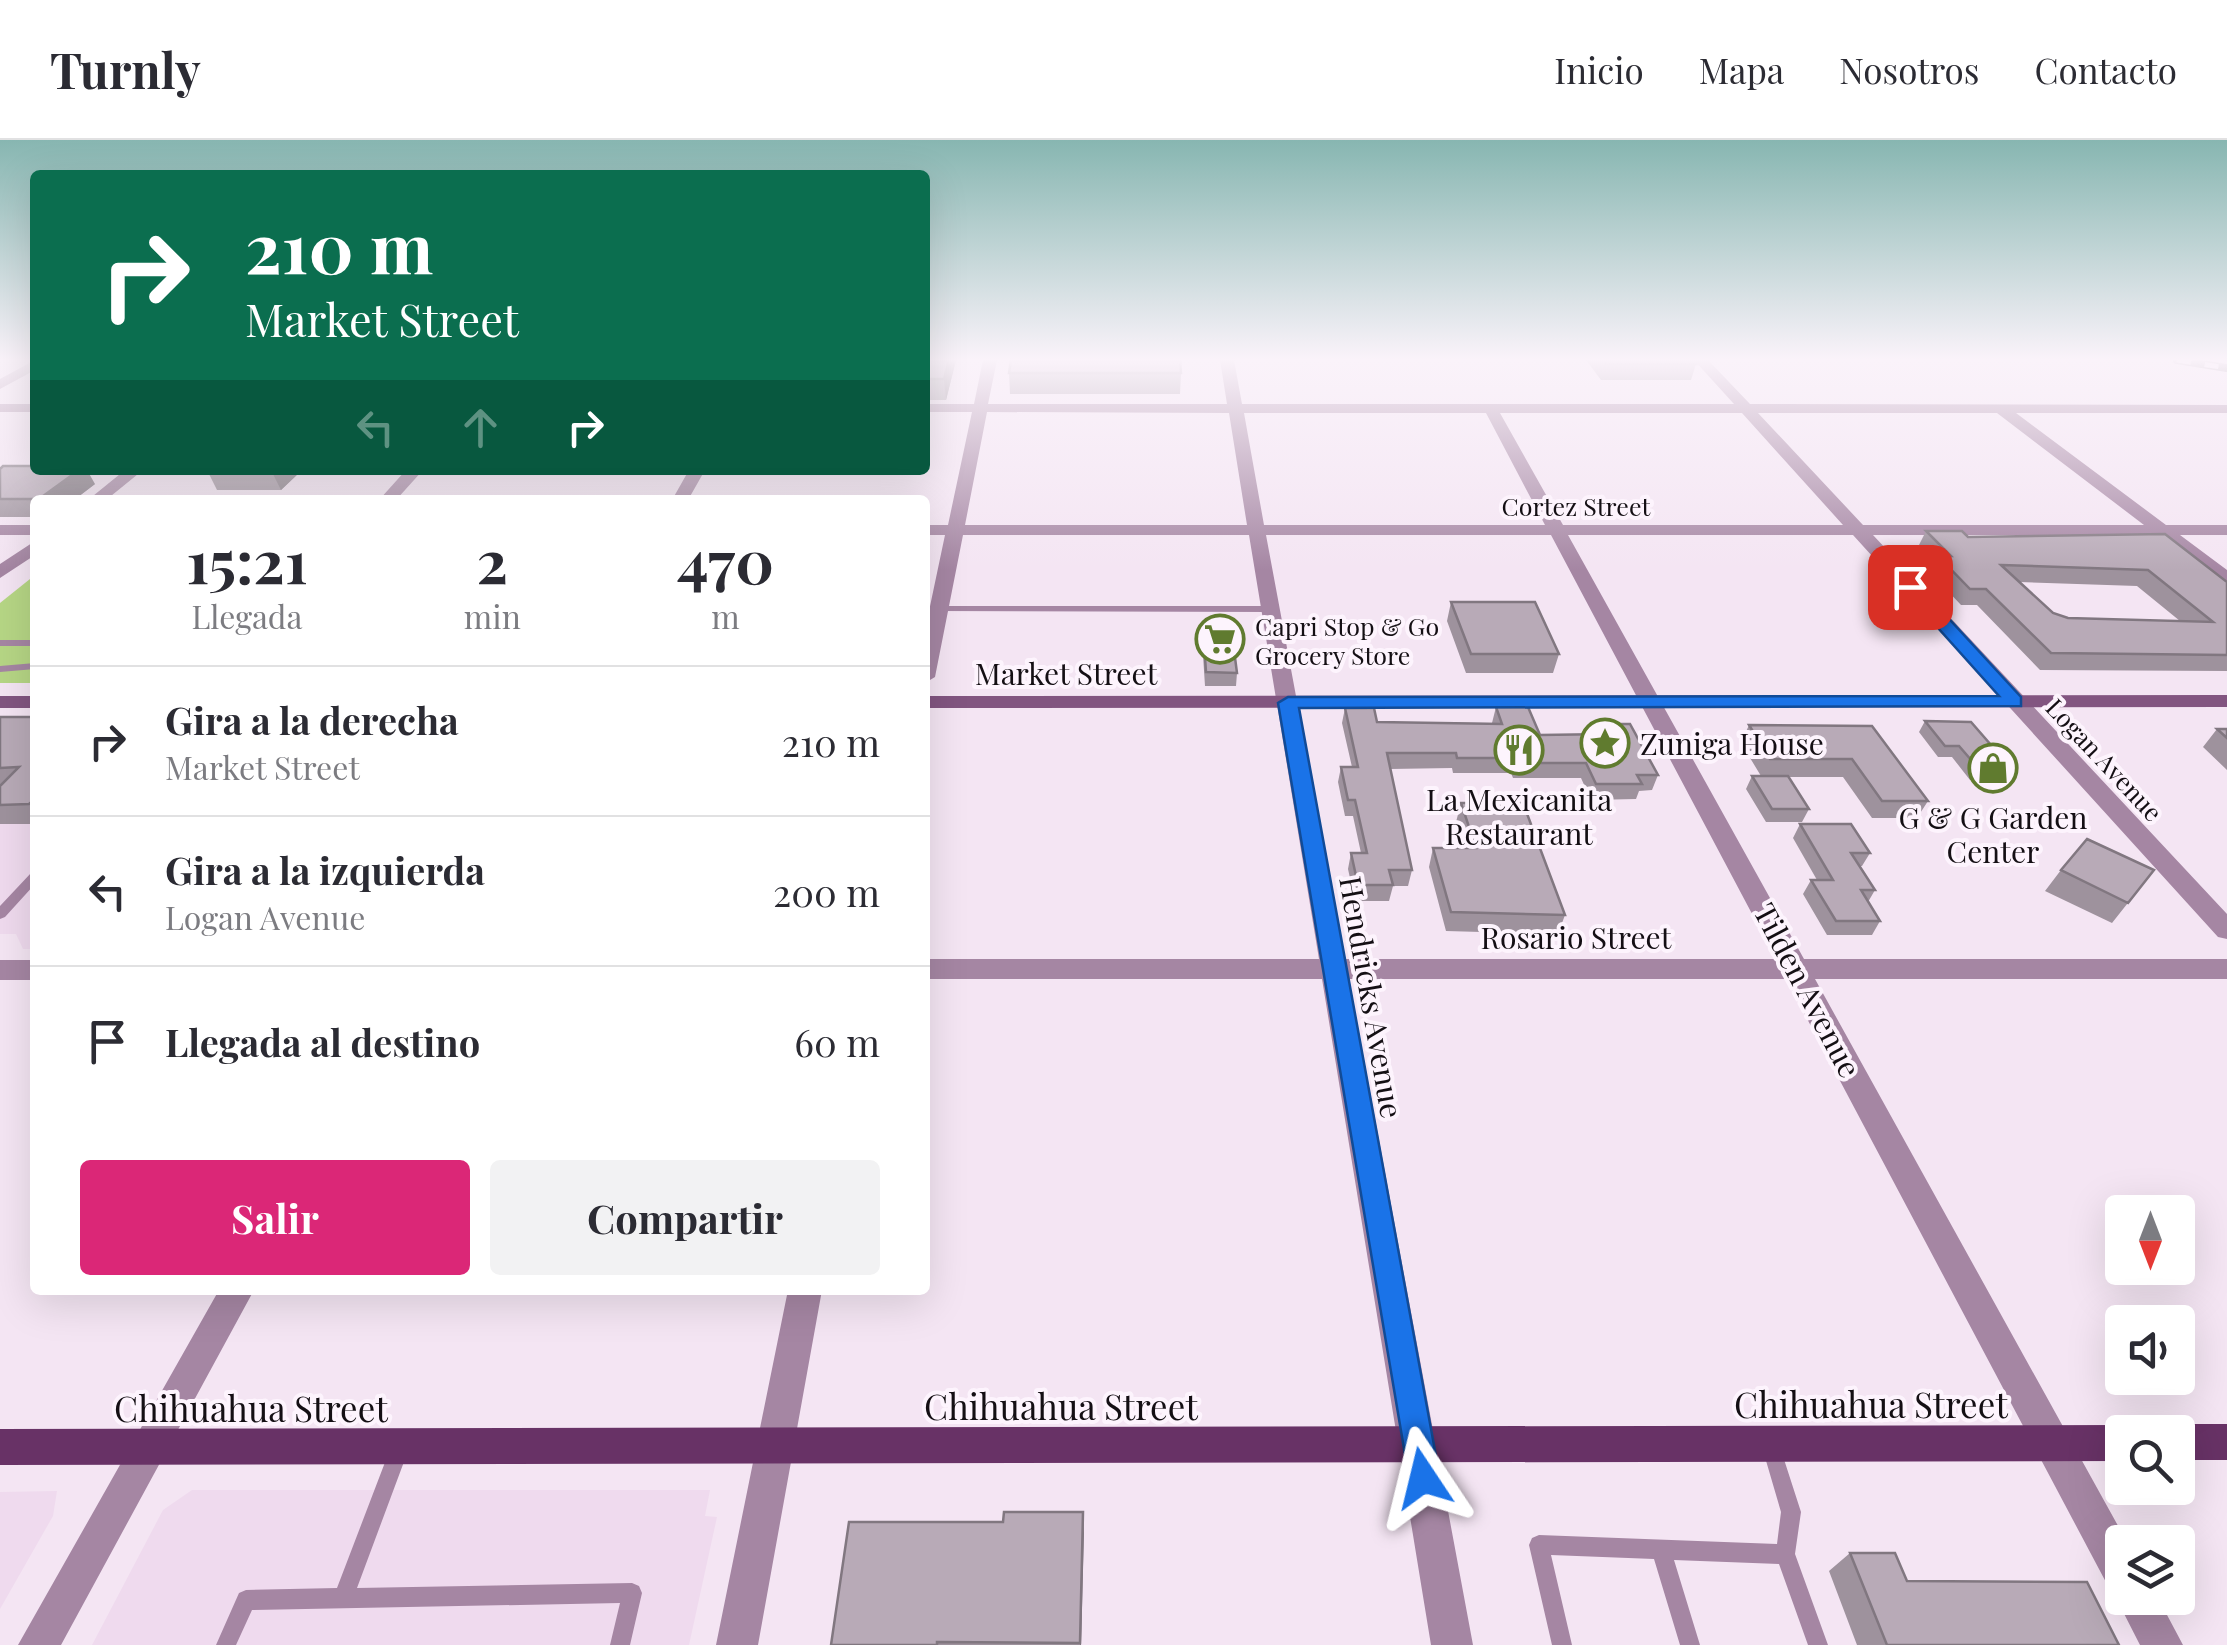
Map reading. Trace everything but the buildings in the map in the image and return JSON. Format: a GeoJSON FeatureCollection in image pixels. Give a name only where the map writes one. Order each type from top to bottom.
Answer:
{"type":"FeatureCollection","features":[{"type":"Feature","properties":{"kind":"main road","name":"Chihuahua Street"},"geometry":{"type":"LineString","coordinates":[[0,1447],[2105,1442]]}},
{"type":"Feature","properties":{"kind":"main road"},"geometry":{"type":"LineString","coordinates":[[2195,1442],[2227,1442]]}},
{"type":"Feature","properties":{"kind":"street"},"geometry":{"type":"LineString","coordinates":[[930,652],[975,430]]}},
{"type":"Feature","properties":{"kind":"street","name":"Hendricks Avenue"},"geometry":{"type":"LineString","coordinates":[[1240,430],[1452,1645]]}},
{"type":"Feature","properties":{"kind":"street","name":"Tilden Avenue"},"geometry":{"type":"LineString","coordinates":[[1503,430],[2105,1541]]}},
{"type":"Feature","properties":{"kind":"street","name":"Logan Avenue"},"geometry":{"type":"LineString","coordinates":[[1764,430],[2227,930]]}},
{"type":"Feature","properties":{"kind":"street"},"geometry":{"type":"LineString","coordinates":[[2029,430],[2227,579]]}},
{"type":"Feature","properties":{"kind":"street"},"geometry":{"type":"LineString","coordinates":[[102,495],[128,475]]}},
{"type":"Feature","properties":{"kind":"street"},"geometry":{"type":"LineString","coordinates":[[392,495],[410,475]]}},
{"type":"Feature","properties":{"kind":"street"},"geometry":{"type":"LineString","coordinates":[[0,530],[30,530]]}},
{"type":"Feature","properties":{"kind":"street","name":"Cortez Street"},"geometry":{"type":"LineString","coordinates":[[930,530],[2227,530]]}},
{"type":"Feature","properties":{"kind":"street"},"geometry":{"type":"LineString","coordinates":[[0,573],[30,550]]}},
{"type":"Feature","properties":{"kind":"street","name":"Market Street"},"geometry":{"type":"LineString","coordinates":[[930,702],[2227,701]]}},
{"type":"Feature","properties":{"kind":"street"},"geometry":{"type":"LineString","coordinates":[[0,702],[30,702]]}},
{"type":"Feature","properties":{"kind":"street"},"geometry":{"type":"LineString","coordinates":[[0,970],[30,970]]}},
{"type":"Feature","properties":{"kind":"street","name":"Rosario Street"},"geometry":{"type":"LineString","coordinates":[[930,970],[2227,970]]}},
{"type":"Feature","properties":{"kind":"street"},"geometry":{"type":"LineString","coordinates":[[39,1645],[234,1295]]}},
{"type":"Feature","properties":{"kind":"street"},"geometry":{"type":"LineString","coordinates":[[737,1645],[805,1295]]}},
{"type":"Feature","properties":{"kind":"street"},"geometry":{"type":"LineString","coordinates":[[2145,1615],[2162,1645]]}},
{"type":"Feature","properties":{"kind":"lane"},"geometry":{"type":"LineString","coordinates":[[939,609],[1271,609]]}},
{"type":"Feature","properties":{"kind":"lane"},"geometry":{"type":"LineString","coordinates":[[0,643],[30,643]]}},
{"type":"Feature","properties":{"kind":"lane"},"geometry":{"type":"LineString","coordinates":[[0,669],[30,666]]}},
{"type":"Feature","properties":{"kind":"lane"},"geometry":{"type":"LineString","coordinates":[[0,914],[30,881]]}},
{"type":"Feature","properties":{"kind":"lane"},"geometry":{"type":"LineString","coordinates":[[1770,1444],[1790,1512],[1784,1554],[1818,1645]]}},
{"type":"Feature","properties":{"kind":"lane"},"geometry":{"type":"LineString","coordinates":[[343,1598],[401,1446]]}},
{"type":"Feature","properties":{"kind":"lane"},"geometry":{"type":"LineString","coordinates":[[1562,1645],[1540,1545],[1784,1554]]}},
{"type":"Feature","properties":{"kind":"lane"},"geometry":{"type":"LineString","coordinates":[[1662,1550],[1690,1645]]}},
{"type":"Feature","properties":{"kind":"lane"},"geometry":{"type":"LineString","coordinates":[[226,1645],[246,1600],[632,1593],[620,1645]]}},
{"type":"Feature","properties":{"kind":"shaded area"},"geometry":{"type":"Polygon","coordinates":[[[30,823],[30,949],[23,949],[16,934],[0,934],[0,824],[30,823]]]}},
{"type":"Feature","properties":{"kind":"shaded area"},"geometry":{"type":"Polygon","coordinates":[[[192,1490],[710,1490],[705,1516],[717,1517],[689,1645],[92,1645],[163,1510],[192,1490]]]}},
{"type":"Feature","properties":{"kind":"shaded area"},"geometry":{"type":"Polygon","coordinates":[[[57,1491],[53,1516],[0,1609],[0,1492],[57,1491]]]}},
{"type":"Feature","properties":{"kind":"green space"},"geometry":{"type":"Polygon","coordinates":[[[30,579],[30,683],[0,683],[0,603],[30,579]]]}},
{"type":"Feature","properties":{"kind":"place","name":"Capri Stop & Go Grocery Store"},"geometry":{"type":"Point","coordinates":[1220,639]}},
{"type":"Feature","properties":{"kind":"place","name":"Zuniga House"},"geometry":{"type":"Point","coordinates":[1605,743]}},
{"type":"Feature","properties":{"kind":"place","name":"La Mexicanita Restaurant"},"geometry":{"type":"Point","coordinates":[1519,750]}},
{"type":"Feature","properties":{"kind":"place","name":"G & G Garden Center"},"geometry":{"type":"Point","coordinates":[1993,768]}},
{"type":"Feature","properties":{"kind":"route"},"geometry":{"type":"LineString","coordinates":[[1423,1478],[1288,703],[2014,702],[1910,587]]}}]}
